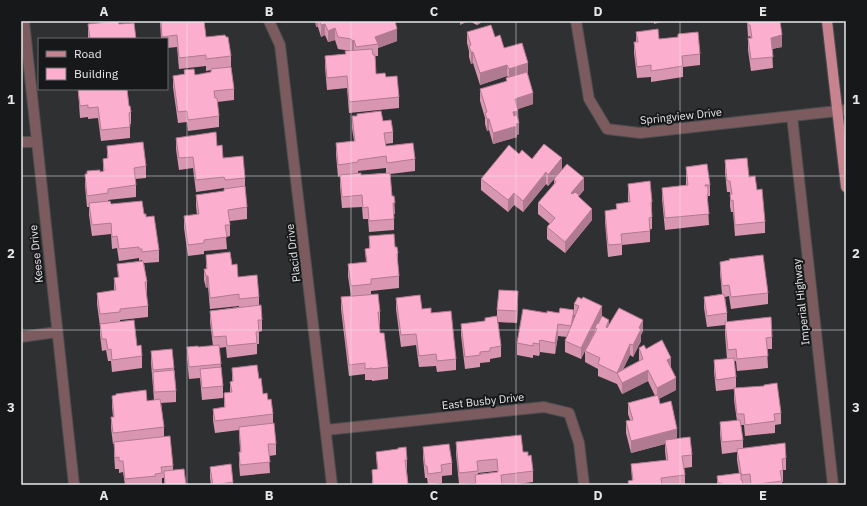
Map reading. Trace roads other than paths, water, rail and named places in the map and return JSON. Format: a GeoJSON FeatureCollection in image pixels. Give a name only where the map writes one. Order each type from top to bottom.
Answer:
{"type":"FeatureCollection","features":[{"type":"Feature","properties":{"kind":"main road"},"geometry":{"type":"LineString","coordinates":[[827,21],[842,110],[846,187]]}},
{"type":"Feature","properties":{"kind":"street","name":"Keese Drive"},"geometry":{"type":"LineString","coordinates":[[24,21],[74,485]]}},
{"type":"Feature","properties":{"kind":"street","name":"Placid Drive"},"geometry":{"type":"LineString","coordinates":[[269,21],[280,45],[332,485]]}},
{"type":"Feature","properties":{"kind":"street","name":"Springview Drive"},"geometry":{"type":"LineString","coordinates":[[576,21],[590,99],[607,129],[640,133],[842,110]]}},
{"type":"Feature","properties":{"kind":"street","name":"Imperial Highway"},"geometry":{"type":"LineString","coordinates":[[792,116],[833,485]]}},
{"type":"Feature","properties":{"kind":"street"},"geometry":{"type":"LineString","coordinates":[[21,142],[36,142]]}},
{"type":"Feature","properties":{"kind":"street"},"geometry":{"type":"LineString","coordinates":[[21,336],[57,332]]}},
{"type":"Feature","properties":{"kind":"street","name":"East Busby Drive"},"geometry":{"type":"LineString","coordinates":[[326,430],[544,406],[569,413],[579,444],[584,485]]}}]}
